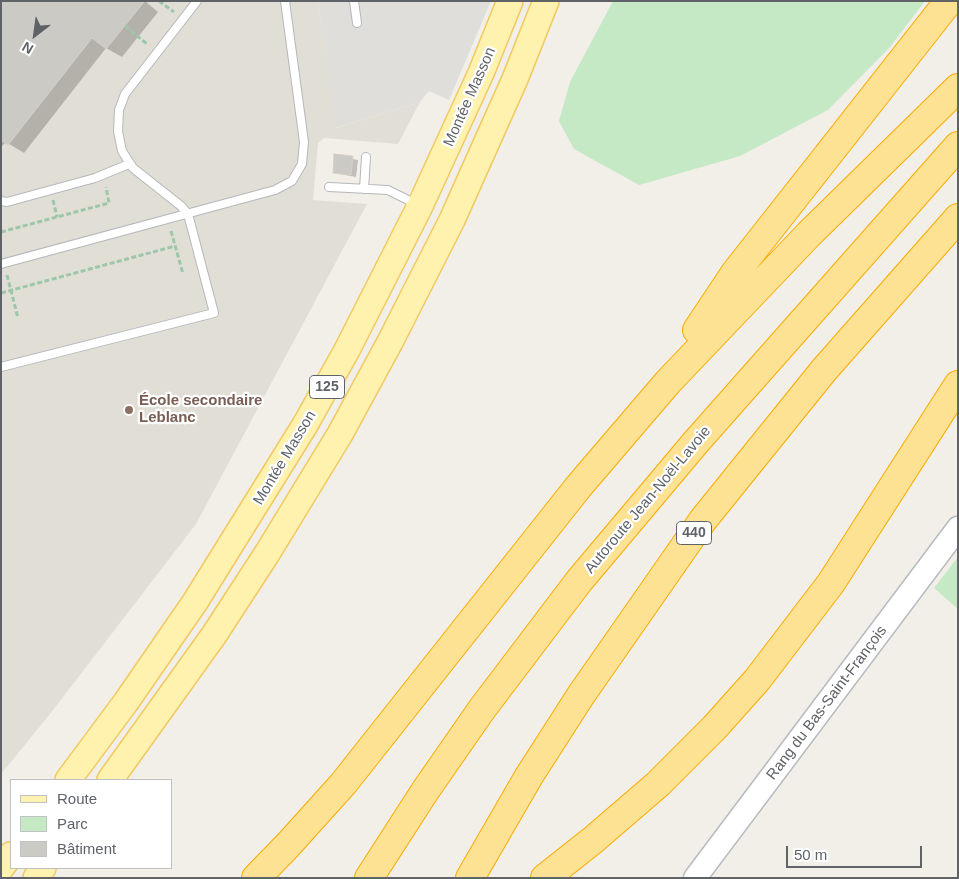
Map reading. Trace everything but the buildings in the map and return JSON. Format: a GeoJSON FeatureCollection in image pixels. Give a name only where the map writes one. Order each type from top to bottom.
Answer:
{"type":"FeatureCollection","features":[{"type":"Feature","properties":{"kind":"highway"},"geometry":{"type":"LineString","coordinates":[[650,403],[735,273],[949,1]]}},
{"type":"Feature","properties":{"kind":"highway"},"geometry":{"type":"LineString","coordinates":[[256,878],[305,828],[343,784],[562,506],[650,403],[727,318],[809,234],[958,88]]}},
{"type":"Feature","properties":{"kind":"highway","name":"Autoroute Jean-Noël-Lavoie"},"geometry":{"type":"LineString","coordinates":[[369,878],[482,709],[578,581],[696,442],[958,146]]}},
{"type":"Feature","properties":{"kind":"highway","name":"440"},"geometry":{"type":"LineString","coordinates":[[470,878],[529,776],[580,695],[703,520],[806,391],[958,218]]}},
{"type":"Feature","properties":{"kind":"highway"},"geometry":{"type":"LineString","coordinates":[[545,878],[658,784],[714,728],[757,680],[831,583],[958,385]]}},
{"type":"Feature","properties":{"kind":"main road","name":"Montée Masson"},"geometry":{"type":"LineString","coordinates":[[69,779],[174,634],[277,474],[347,350],[420,206],[469,100],[510,1]]}},
{"type":"Feature","properties":{"kind":"main road"},"geometry":{"type":"LineString","coordinates":[[111,779],[214,635],[268,552],[340,434],[390,342],[452,220],[515,79],[546,1]]}},
{"type":"Feature","properties":{"kind":"main road"},"geometry":{"type":"LineString","coordinates":[[1,868],[10,856]]}},
{"type":"Feature","properties":{"kind":"street","name":"Rang du Bas-Saint-François"},"geometry":{"type":"LineString","coordinates":[[695,878],[958,528]]}},
{"type":"Feature","properties":{"kind":"lane"},"geometry":{"type":"LineString","coordinates":[[1,366],[214,313],[188,214],[181,206],[140,175],[129,164],[122,151],[118,120],[122,102],[131,85],[197,1]]}},
{"type":"Feature","properties":{"kind":"lane"},"geometry":{"type":"LineString","coordinates":[[1,264],[285,187],[299,173],[302,164],[304,142],[286,1]]}},
{"type":"Feature","properties":{"kind":"lane"},"geometry":{"type":"LineString","coordinates":[[354,1],[357,23]]}},
{"type":"Feature","properties":{"kind":"lane"},"geometry":{"type":"LineString","coordinates":[[364,189],[366,157]]}},
{"type":"Feature","properties":{"kind":"lane"},"geometry":{"type":"LineString","coordinates":[[1,201],[7,202],[95,178],[129,164]]}},
{"type":"Feature","properties":{"kind":"lane"},"geometry":{"type":"LineString","coordinates":[[330,187],[388,190],[420,206]]}},
{"type":"Feature","properties":{"kind":"path"},"geometry":{"type":"LineString","coordinates":[[159,1],[173,12],[178,7]]}},
{"type":"Feature","properties":{"kind":"path"},"geometry":{"type":"LineString","coordinates":[[125,26],[148,45]]}},
{"type":"Feature","properties":{"kind":"path"},"geometry":{"type":"LineString","coordinates":[[1,232],[109,203],[106,187],[114,184]]}},
{"type":"Feature","properties":{"kind":"path"},"geometry":{"type":"LineString","coordinates":[[170,230],[183,274]]}},
{"type":"Feature","properties":{"kind":"path"},"geometry":{"type":"LineString","coordinates":[[1,293],[175,246]]}},
{"type":"Feature","properties":{"kind":"path"},"geometry":{"type":"LineString","coordinates":[[6,272],[18,318]]}},
{"type":"Feature","properties":{"kind":"shaded area","name":"École secondaire Leblanc"},"geometry":{"type":"Polygon","coordinates":[[[1,1],[318,1],[336,128],[420,102],[398,144],[324,138],[318,143],[313,200],[367,204],[196,524],[50,714],[1,774],[1,1]]]}},
{"type":"Feature","properties":{"kind":"shaded area"},"geometry":{"type":"Polygon","coordinates":[[[318,1],[491,1],[449,100],[429,91],[420,102],[335,128],[318,1]]]}},
{"type":"Feature","properties":{"kind":"green space"},"geometry":{"type":"Polygon","coordinates":[[[613,1],[925,1],[890,47],[828,110],[740,156],[639,185],[574,149],[559,121],[570,82],[613,1]]]}},
{"type":"Feature","properties":{"kind":"green space"},"geometry":{"type":"Polygon","coordinates":[[[958,557],[958,609],[934,588],[958,557]]]}},
{"type":"Feature","properties":{"kind":"place","name":"École secondaire Leblanc"},"geometry":{"type":"Point","coordinates":[129,410]}}]}
